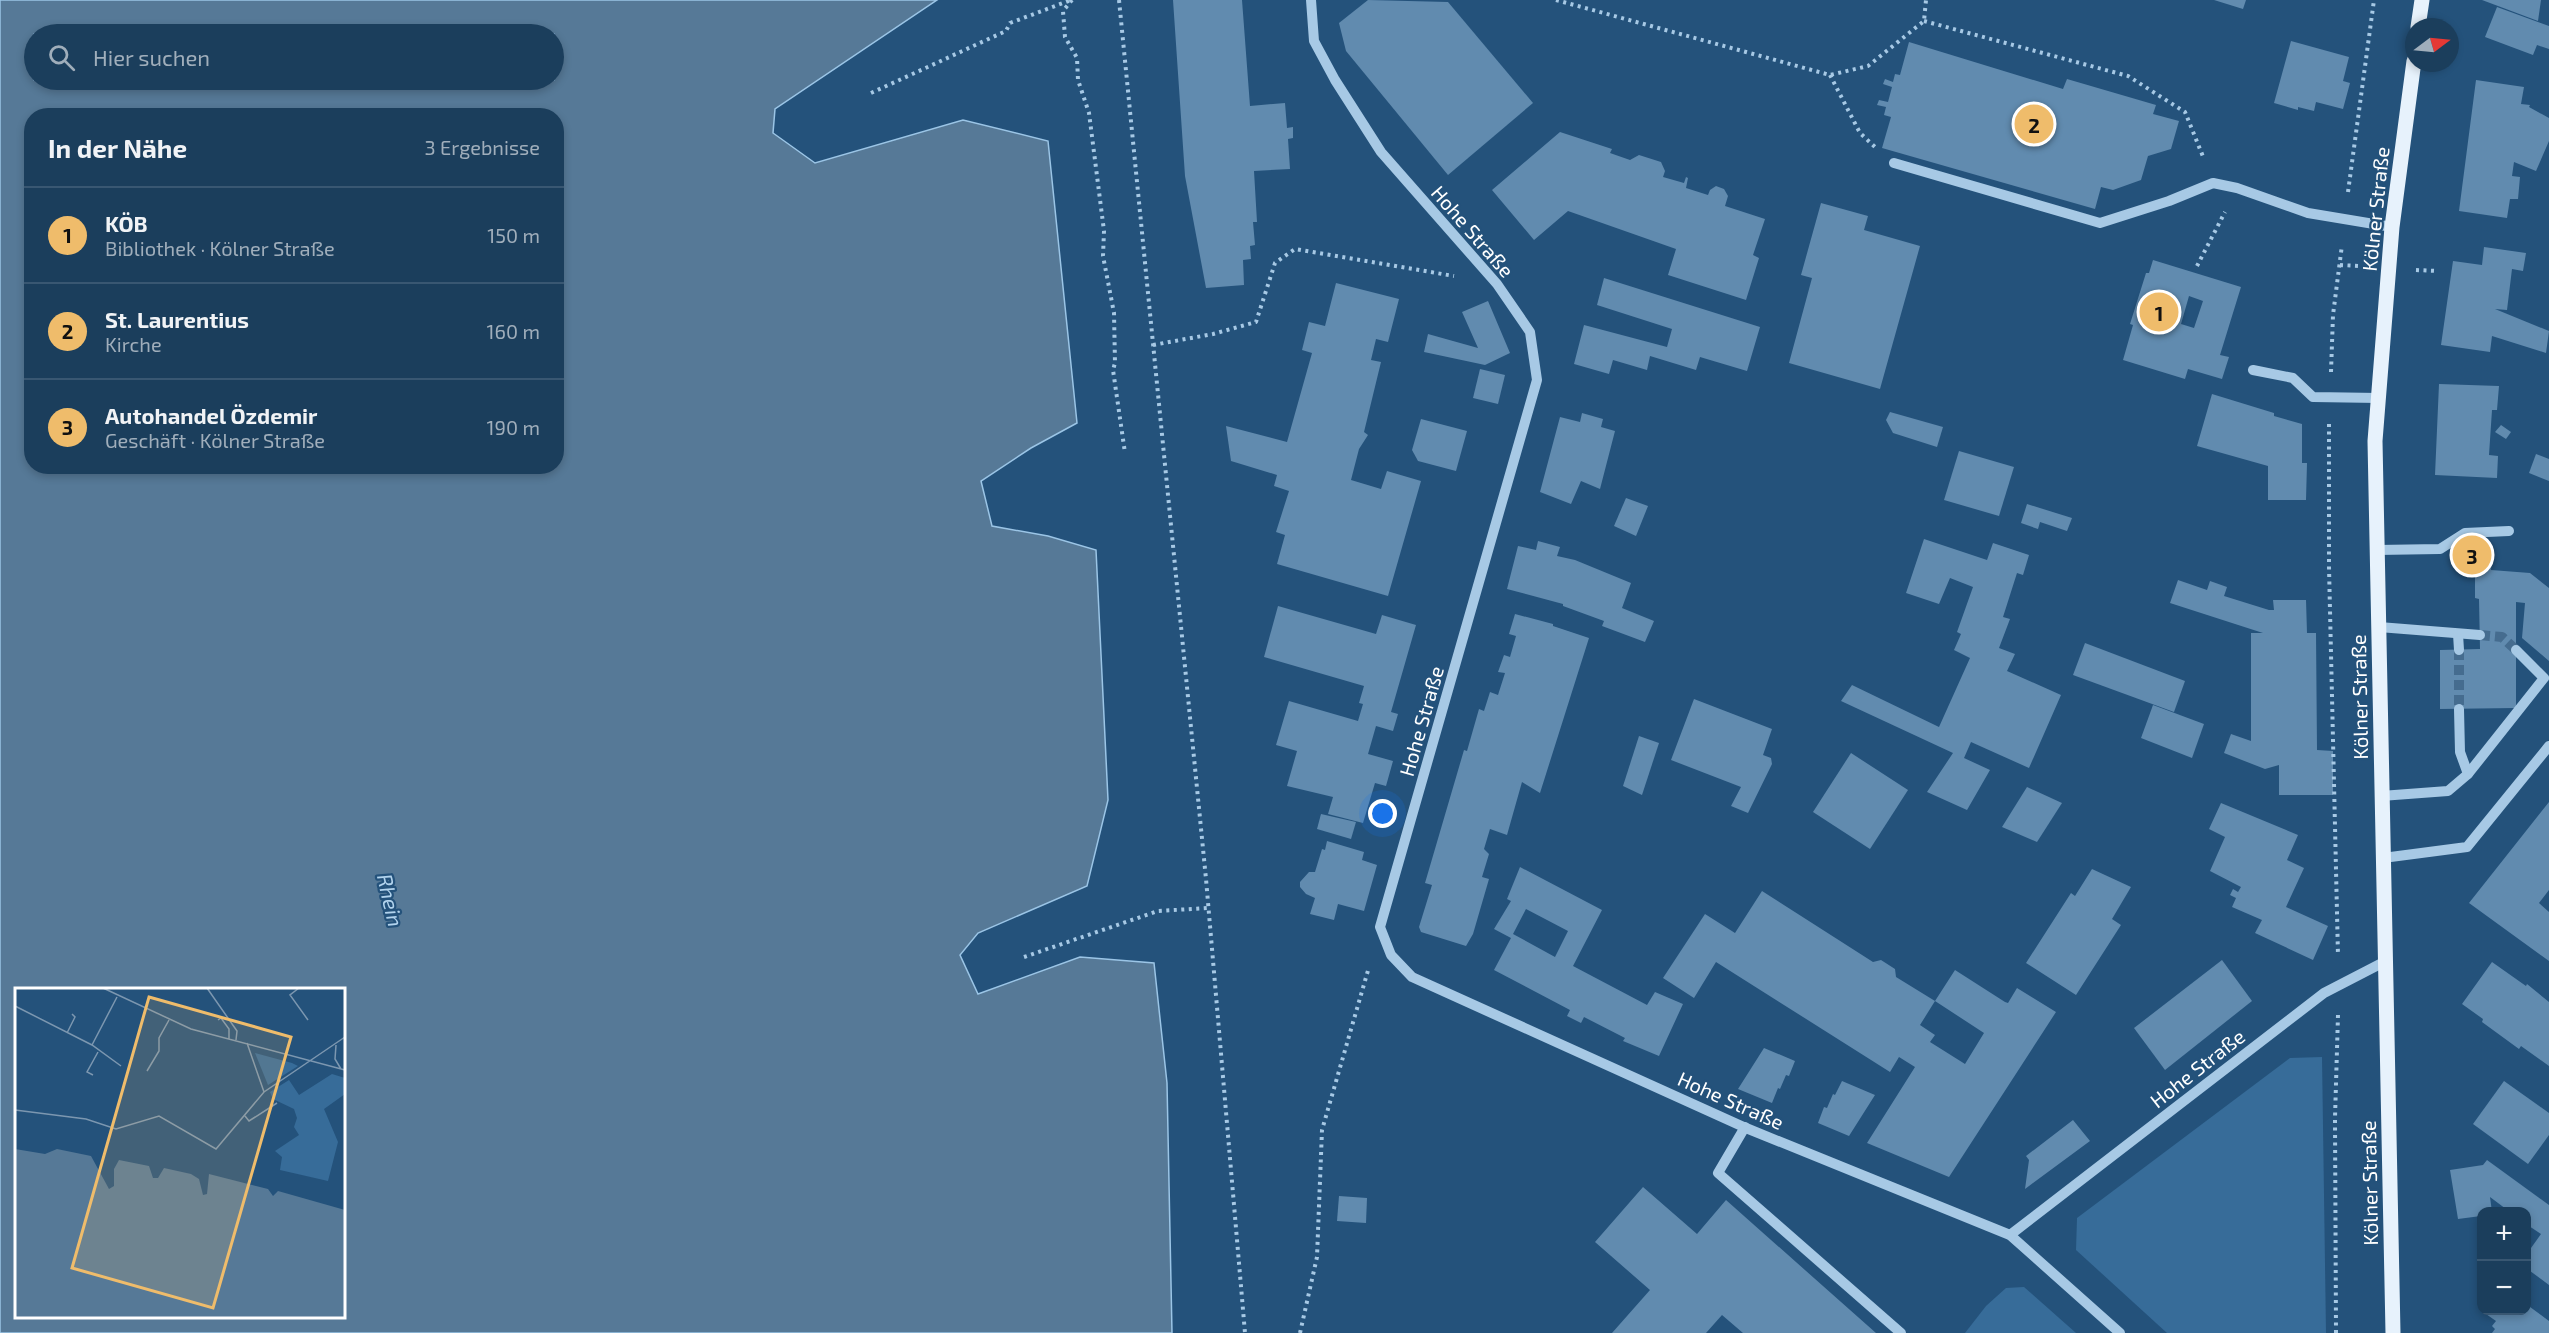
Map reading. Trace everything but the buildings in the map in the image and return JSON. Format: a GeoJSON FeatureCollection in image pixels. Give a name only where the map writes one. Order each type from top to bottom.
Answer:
{"type":"FeatureCollection","features":[{"type":"Feature","properties":{"kind":"main road"},"geometry":{"type":"LineString","coordinates":[[2419,18],[2422,0]]}},
{"type":"Feature","properties":{"kind":"main road","name":"Kölner Straße"},"geometry":{"type":"LineString","coordinates":[[2393,1333],[2375,441],[2392,227],[2413,72]]}},
{"type":"Feature","properties":{"kind":"street","name":"Hohe Straße"},"geometry":{"type":"LineString","coordinates":[[1311,0],[1314,41],[1335,80],[1381,152],[1497,284],[1530,332],[1537,380],[1380,927],[1391,955],[1412,977],[1745,1127],[2010,1235],[2120,1333]]}},
{"type":"Feature","properties":{"kind":"street"},"geometry":{"type":"LineString","coordinates":[[1894,163],[2100,223],[2169,201],[2213,183],[2237,188],[2308,213],[2392,227]]}},
{"type":"Feature","properties":{"kind":"street"},"geometry":{"type":"LineString","coordinates":[[2253,370],[2293,378],[2313,397],[2379,398]]}},
{"type":"Feature","properties":{"kind":"street"},"geometry":{"type":"LineString","coordinates":[[2377,550],[2440,549],[2465,533],[2509,531]]}},
{"type":"Feature","properties":{"kind":"street"},"geometry":{"type":"LineString","coordinates":[[2379,627],[2480,635]]}},
{"type":"Feature","properties":{"kind":"street"},"geometry":{"type":"LineString","coordinates":[[2458,634],[2459,650]]}},
{"type":"Feature","properties":{"kind":"street"},"geometry":{"type":"LineString","coordinates":[[2381,795],[2448,791],[2468,774],[2544,678],[2516,650]]}},
{"type":"Feature","properties":{"kind":"street"},"geometry":{"type":"LineString","coordinates":[[2459,709],[2460,752],[2468,774]]}},
{"type":"Feature","properties":{"kind":"street"},"geometry":{"type":"LineString","coordinates":[[2383,858],[2467,847],[2549,747]]}},
{"type":"Feature","properties":{"kind":"street","name":"Hohe Straße"},"geometry":{"type":"LineString","coordinates":[[2010,1235],[2339,984],[2384,962]]}},
{"type":"Feature","properties":{"kind":"street"},"geometry":{"type":"LineString","coordinates":[[1745,1127],[1718,1173],[1901,1333]]}},
{"type":"Feature","properties":{"kind":"path"},"geometry":{"type":"LineString","coordinates":[[871,93],[1006,31],[1011,23],[1072,0]]}},
{"type":"Feature","properties":{"kind":"path"},"geometry":{"type":"LineString","coordinates":[[1072,0],[1063,11],[1063,22],[1065,37],[1077,58],[1078,80],[1089,113],[1104,231],[1103,256],[1114,313],[1115,363],[1113,370],[1125,453]]}},
{"type":"Feature","properties":{"kind":"path"},"geometry":{"type":"LineString","coordinates":[[1119,0],[1208,908],[1245,1333]]}},
{"type":"Feature","properties":{"kind":"path"},"geometry":{"type":"LineString","coordinates":[[1556,0],[1830,75],[1868,66],[1924,21],[1926,0]]}},
{"type":"Feature","properties":{"kind":"path"},"geometry":{"type":"LineString","coordinates":[[2336,1333],[2335,1118],[2339,984],[2329,567],[2330,398],[2333,315],[2374,0]]}},
{"type":"Feature","properties":{"kind":"path"},"geometry":{"type":"LineString","coordinates":[[1924,21],[2128,76],[2185,112],[2213,183]]}},
{"type":"Feature","properties":{"kind":"path"},"geometry":{"type":"LineString","coordinates":[[1830,75],[1860,133],[1894,163]]}},
{"type":"Feature","properties":{"kind":"path"},"geometry":{"type":"LineString","coordinates":[[2197,266],[2237,188]]}},
{"type":"Feature","properties":{"kind":"path"},"geometry":{"type":"LineString","coordinates":[[1153,345],[1213,334],[1256,322],[1275,264],[1295,249],[1497,284]]}},
{"type":"Feature","properties":{"kind":"path"},"geometry":{"type":"LineString","coordinates":[[1024,957],[1158,911],[1208,908]]}},
{"type":"Feature","properties":{"kind":"path"},"geometry":{"type":"LineString","coordinates":[[1300,1333],[1317,1257],[1322,1130],[1380,927]]}},
{"type":"Feature","properties":{"kind":"shaded area"},"geometry":{"type":"Polygon","coordinates":[[[2322,1057],[2326,1333],[2167,1333],[2076,1250],[2077,1218],[2290,1058],[2322,1057]]]}},
{"type":"Feature","properties":{"kind":"shaded area"},"geometry":{"type":"Polygon","coordinates":[[[2024,1287],[2076,1333],[1965,1333],[1986,1306],[2006,1288],[2024,1287]]]}},
{"type":"Feature","properties":{"kind":"water","name":"Rhein"},"geometry":{"type":"Polygon","coordinates":[[[0,0],[937,0],[775,109],[773,133],[815,163],[963,120],[1048,141],[1077,423],[1031,448],[981,481],[992,526],[1048,536],[1096,550],[1108,800],[1087,886],[978,933],[960,955],[978,994],[1080,957],[1154,963],[1167,1083],[1172,1333],[0,1333],[0,0]]]}},
{"type":"Feature","properties":{"kind":"tunnel"},"geometry":{"type":"LineString","coordinates":[[2480,635],[2502,637],[2516,650]]}},
{"type":"Feature","properties":{"kind":"tunnel"},"geometry":{"type":"LineString","coordinates":[[2459,650],[2459,709]]}},
{"type":"Feature","properties":{"kind":"place","name":"St. Laurentius"},"geometry":{"type":"Point","coordinates":[2034,124]}},
{"type":"Feature","properties":{"kind":"place","name":"KÖB"},"geometry":{"type":"Point","coordinates":[2159,312]}},
{"type":"Feature","properties":{"kind":"place","name":"Autohandel Özdemir"},"geometry":{"type":"Point","coordinates":[2472,555]}}]}
